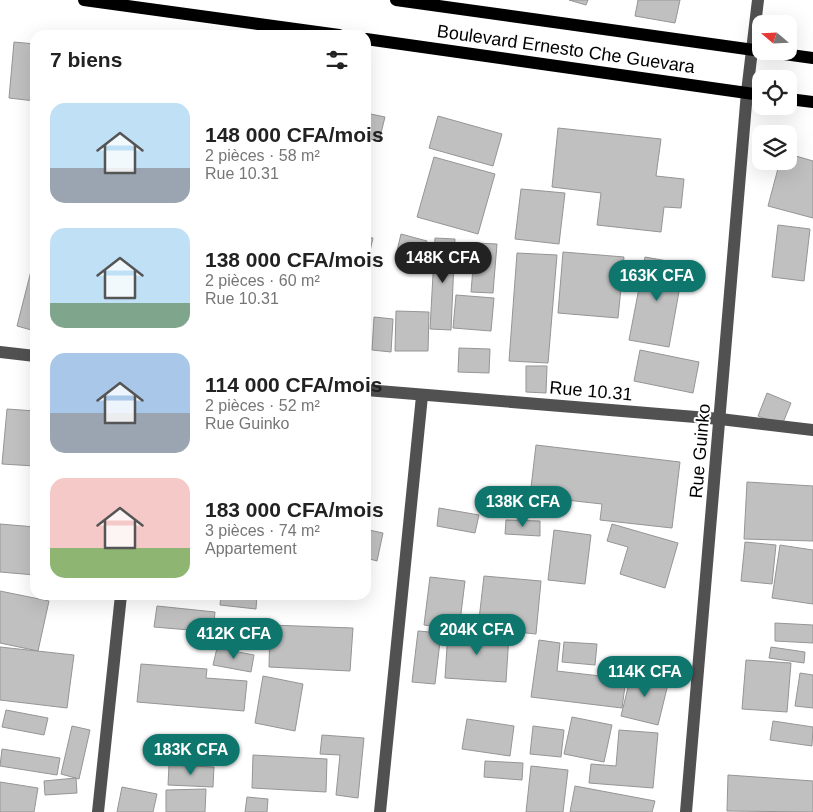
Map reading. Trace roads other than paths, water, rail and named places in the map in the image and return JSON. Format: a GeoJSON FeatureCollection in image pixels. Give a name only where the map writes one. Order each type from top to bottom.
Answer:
{"type":"FeatureCollection","features":[{"type":"Feature","properties":{"kind":"main road"},"geometry":{"type":"LineString","coordinates":[[84,0],[303,30]]}},
{"type":"Feature","properties":{"kind":"main road","name":"Boulevard Ernesto Che Guevara"},"geometry":{"type":"LineString","coordinates":[[396,0],[752,50]]}},
{"type":"Feature","properties":{"kind":"main road","name":"Boulevard Ernesto Che Guevara"},"geometry":{"type":"LineString","coordinates":[[371,40],[752,93]]}},
{"type":"Feature","properties":{"kind":"main road","name":"Boulevard Ernesto Che Guevara"},"geometry":{"type":"LineString","coordinates":[[798,56],[813,58]]}},
{"type":"Feature","properties":{"kind":"main road"},"geometry":{"type":"LineString","coordinates":[[797,99],[813,102]]}},
{"type":"Feature","properties":{"kind":"street","name":"Rue Guinko"},"geometry":{"type":"LineString","coordinates":[[758,0],[758,15]]}},
{"type":"Feature","properties":{"kind":"street","name":"Rue Guinko"},"geometry":{"type":"LineString","coordinates":[[686,812],[747,92],[756,60]]}},
{"type":"Feature","properties":{"kind":"street"},"geometry":{"type":"LineString","coordinates":[[0,352],[30,355]]}},
{"type":"Feature","properties":{"kind":"street","name":"Rue 10.31"},"geometry":{"type":"LineString","coordinates":[[371,391],[720,419],[813,430]]}},
{"type":"Feature","properties":{"kind":"street"},"geometry":{"type":"LineString","coordinates":[[380,812],[422,396]]}},
{"type":"Feature","properties":{"kind":"street"},"geometry":{"type":"LineString","coordinates":[[98,812],[120,600]]}}]}
